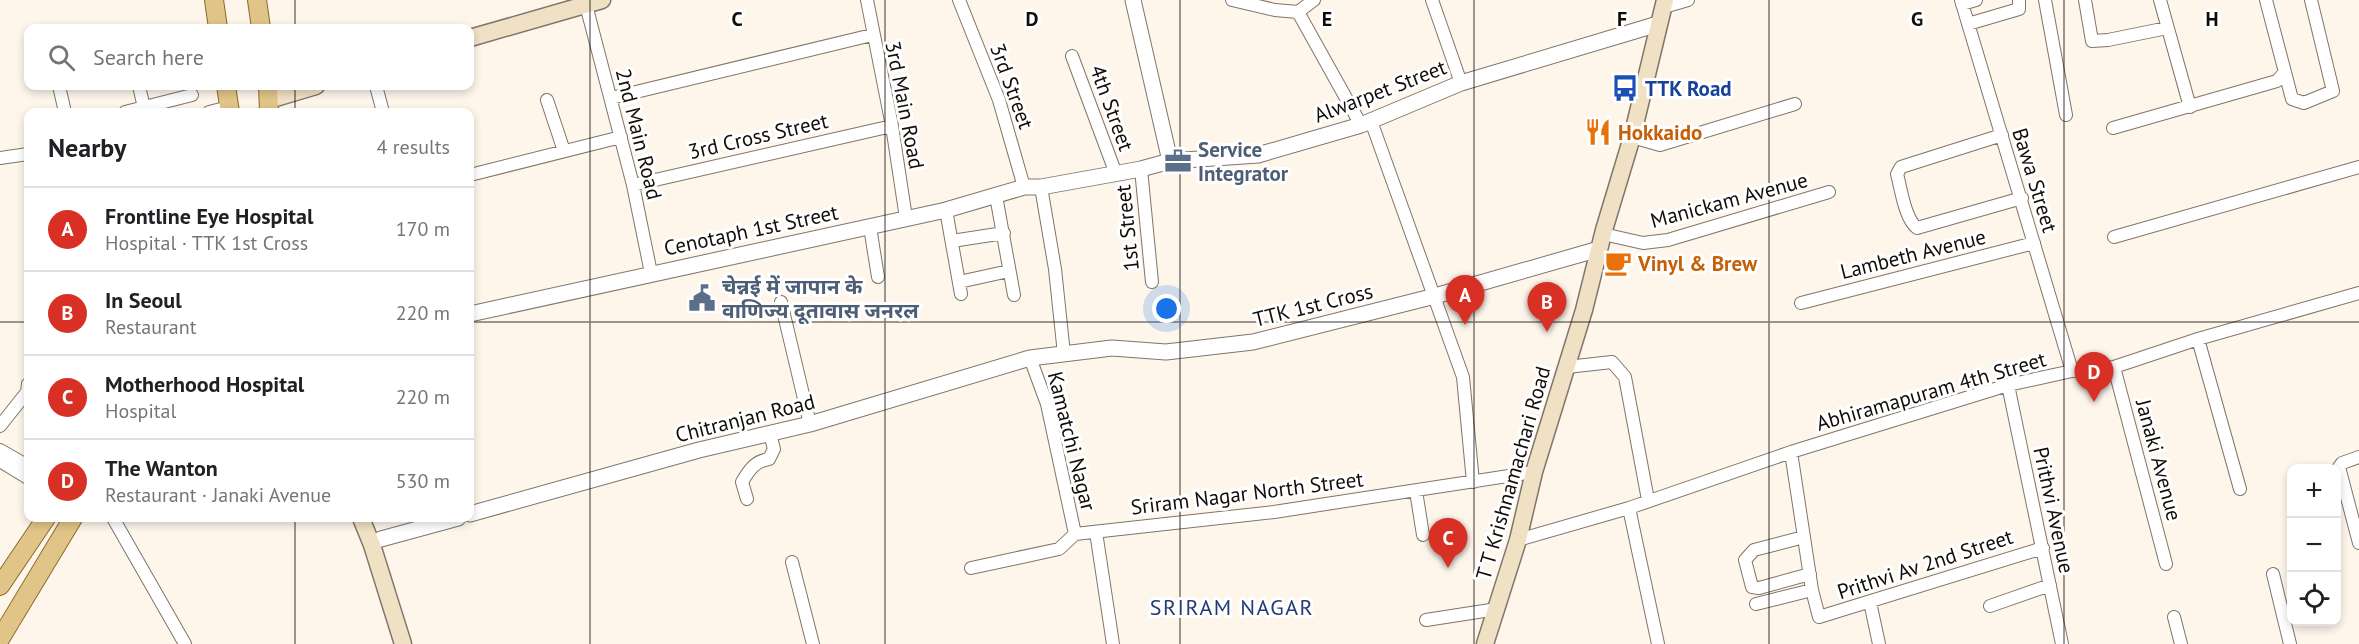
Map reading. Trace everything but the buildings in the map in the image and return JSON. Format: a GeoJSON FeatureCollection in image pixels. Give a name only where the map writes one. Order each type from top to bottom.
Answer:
{"type":"FeatureCollection","features":[{"type":"Feature","properties":{"kind":"main road"},"geometry":{"type":"LineString","coordinates":[[214,0],[217,24]]}},
{"type":"Feature","properties":{"kind":"main road"},"geometry":{"type":"LineString","coordinates":[[256,0],[260,24]]}},
{"type":"Feature","properties":{"kind":"main road"},"geometry":{"type":"LineString","coordinates":[[474,37],[594,2]]}},
{"type":"Feature","properties":{"kind":"main road","name":"T T Krishnamachari Road"},"geometry":{"type":"LineString","coordinates":[[1485,644],[1518,540],[1534,472],[1567,367],[1632,137],[1664,4]]}},
{"type":"Feature","properties":{"kind":"main road"},"geometry":{"type":"LineString","coordinates":[[226,90],[229,108]]}},
{"type":"Feature","properties":{"kind":"main road"},"geometry":{"type":"LineString","coordinates":[[269,99],[302,90]]}},
{"type":"Feature","properties":{"kind":"main road"},"geometry":{"type":"LineString","coordinates":[[0,586],[43,522]]}},
{"type":"Feature","properties":{"kind":"main road"},"geometry":{"type":"LineString","coordinates":[[0,639],[71,522]]}},
{"type":"Feature","properties":{"kind":"main road"},"geometry":{"type":"LineString","coordinates":[[363,522],[372,544],[403,644]]}},
{"type":"Feature","properties":{"kind":"main road"},"geometry":{"type":"LineString","coordinates":[[373,522],[381,539],[412,644]]}},
{"type":"Feature","properties":{"kind":"street","name":"3rd Main Road"},"geometry":{"type":"LineString","coordinates":[[867,0],[872,35],[892,126],[906,218]]}},
{"type":"Feature","properties":{"kind":"street","name":"3rd Street"},"geometry":{"type":"LineString","coordinates":[[959,0],[999,100],[1024,187]]}},
{"type":"Feature","properties":{"kind":"street"},"geometry":{"type":"LineString","coordinates":[[1133,0],[1170,161]]}},
{"type":"Feature","properties":{"kind":"street"},"geometry":{"type":"LineString","coordinates":[[1232,0],[1275,10],[1298,12],[1314,0]]}},
{"type":"Feature","properties":{"kind":"street"},"geometry":{"type":"LineString","coordinates":[[1432,0],[1461,83]]}},
{"type":"Feature","properties":{"kind":"street"},"geometry":{"type":"LineString","coordinates":[[1664,4],[1688,0]]}},
{"type":"Feature","properties":{"kind":"street"},"geometry":{"type":"LineString","coordinates":[[1962,2],[1976,0]]}},
{"type":"Feature","properties":{"kind":"street"},"geometry":{"type":"LineString","coordinates":[[1968,24],[2019,9],[2019,0]]}},
{"type":"Feature","properties":{"kind":"street"},"geometry":{"type":"LineString","coordinates":[[2045,0],[2066,115]]}},
{"type":"Feature","properties":{"kind":"street"},"geometry":{"type":"LineString","coordinates":[[2085,0],[2092,40],[2108,40],[2168,28]]}},
{"type":"Feature","properties":{"kind":"street"},"geometry":{"type":"LineString","coordinates":[[2160,0],[2190,107]]}},
{"type":"Feature","properties":{"kind":"street"},"geometry":{"type":"LineString","coordinates":[[2266,0],[2284,73],[2292,99],[2296,103],[2313,101],[2333,91],[2311,0]]}},
{"type":"Feature","properties":{"kind":"street","name":"2nd Main Road"},"geometry":{"type":"LineString","coordinates":[[594,2],[611,98],[633,185],[651,273]]}},
{"type":"Feature","properties":{"kind":"street","name":"Bawa Street"},"geometry":{"type":"LineString","coordinates":[[1962,2],[2072,371]]}},
{"type":"Feature","properties":{"kind":"street"},"geometry":{"type":"LineString","coordinates":[[1298,12],[1366,123],[1435,296],[1463,377],[1473,482]]}},
{"type":"Feature","properties":{"kind":"street","name":"Alwarpet Street"},"geometry":{"type":"LineString","coordinates":[[1041,187],[1140,170],[1170,161],[1258,155],[1366,123],[1461,83],[1659,24]]}},
{"type":"Feature","properties":{"kind":"street"},"geometry":{"type":"LineString","coordinates":[[611,98],[872,35]]}},
{"type":"Feature","properties":{"kind":"street","name":"4th Street"},"geometry":{"type":"LineString","coordinates":[[1072,56],[1116,174]]}},
{"type":"Feature","properties":{"kind":"street"},"geometry":{"type":"LineString","coordinates":[[2113,128],[2277,81],[2284,73]]}},
{"type":"Feature","properties":{"kind":"street"},"geometry":{"type":"LineString","coordinates":[[60,90],[65,108]]}},
{"type":"Feature","properties":{"kind":"street"},"geometry":{"type":"LineString","coordinates":[[140,90],[144,108]]}},
{"type":"Feature","properties":{"kind":"street"},"geometry":{"type":"LineString","coordinates":[[377,90],[382,108]]}},
{"type":"Feature","properties":{"kind":"street"},"geometry":{"type":"LineString","coordinates":[[151,108],[192,95]]}},
{"type":"Feature","properties":{"kind":"street"},"geometry":{"type":"LineString","coordinates":[[547,100],[564,151]]}},
{"type":"Feature","properties":{"kind":"street"},"geometry":{"type":"LineString","coordinates":[[1632,137],[1660,145],[1795,104]]}},
{"type":"Feature","properties":{"kind":"street","name":"3rd Cross Street"},"geometry":{"type":"LineString","coordinates":[[633,185],[892,126]]}},
{"type":"Feature","properties":{"kind":"street"},"geometry":{"type":"LineString","coordinates":[[2002,135],[1899,168],[1897,174],[1908,210],[1914,227],[1923,228],[2022,198]]}},
{"type":"Feature","properties":{"kind":"street"},"geometry":{"type":"LineString","coordinates":[[474,175],[621,137]]}},
{"type":"Feature","properties":{"kind":"street"},"geometry":{"type":"LineString","coordinates":[[0,158],[24,154]]}},
{"type":"Feature","properties":{"kind":"street"},"geometry":{"type":"LineString","coordinates":[[2114,237],[2359,167]]}},
{"type":"Feature","properties":{"kind":"street","name":"1st Street"},"geometry":{"type":"LineString","coordinates":[[1140,170],[1152,282]]}},
{"type":"Feature","properties":{"kind":"street","name":"Cenotaph 1st Street"},"geometry":{"type":"LineString","coordinates":[[474,313],[946,210],[1024,187],[1041,187]]}},
{"type":"Feature","properties":{"kind":"street"},"geometry":{"type":"LineString","coordinates":[[1041,187],[1055,269],[1064,354]]}},
{"type":"Feature","properties":{"kind":"street","name":"Manickam Avenue"},"geometry":{"type":"LineString","coordinates":[[1601,242],[1643,243],[1668,240],[1829,192]]}},
{"type":"Feature","properties":{"kind":"street"},"geometry":{"type":"LineString","coordinates":[[996,196],[1014,295]]}},
{"type":"Feature","properties":{"kind":"street"},"geometry":{"type":"LineString","coordinates":[[946,210],[960,288],[1009,271]]}},
{"type":"Feature","properties":{"kind":"street"},"geometry":{"type":"LineString","coordinates":[[870,227],[878,277]]}},
{"type":"Feature","properties":{"kind":"street"},"geometry":{"type":"LineString","coordinates":[[952,241],[1004,233]]}},
{"type":"Feature","properties":{"kind":"street","name":"TTK 1st Cross"},"geometry":{"type":"LineString","coordinates":[[1030,358],[1112,348],[1166,352],[1254,342],[1435,296],[1601,242]]}},
{"type":"Feature","properties":{"kind":"street","name":"Lambeth Avenue"},"geometry":{"type":"LineString","coordinates":[[1801,303],[2034,243]]}},
{"type":"Feature","properties":{"kind":"street","name":"Abhiramapuram 4th Street"},"geometry":{"type":"LineString","coordinates":[[1518,540],[1629,508],[1791,452],[2008,385],[2072,371],[2114,367],[2198,339],[2359,292]]}},
{"type":"Feature","properties":{"kind":"street"},"geometry":{"type":"LineString","coordinates":[[781,302],[810,424]]}},
{"type":"Feature","properties":{"kind":"street"},"geometry":{"type":"LineString","coordinates":[[2198,339],[2241,489]]}},
{"type":"Feature","properties":{"kind":"street","name":"Chitranjan Road"},"geometry":{"type":"LineString","coordinates":[[474,513],[699,450],[810,424],[1030,358]]}},
{"type":"Feature","properties":{"kind":"street","name":"Kamatchi Nagar"},"geometry":{"type":"LineString","coordinates":[[1030,358],[1047,404],[1075,534]]}},
{"type":"Feature","properties":{"kind":"street"},"geometry":{"type":"LineString","coordinates":[[1567,367],[1612,362],[1625,378],[1648,500]]}},
{"type":"Feature","properties":{"kind":"street","name":"Janaki Avenue"},"geometry":{"type":"LineString","coordinates":[[2114,367],[2166,564]]}},
{"type":"Feature","properties":{"kind":"street","name":"Prithvi Avenue"},"geometry":{"type":"LineString","coordinates":[[2008,385],[2062,644]]}},
{"type":"Feature","properties":{"kind":"street"},"geometry":{"type":"LineString","coordinates":[[0,426],[24,396]]}},
{"type":"Feature","properties":{"kind":"street"},"geometry":{"type":"LineString","coordinates":[[747,499],[742,482],[750,468],[760,460],[769,459],[774,449],[770,434]]}},
{"type":"Feature","properties":{"kind":"street"},"geometry":{"type":"LineString","coordinates":[[0,450],[24,464]]}},
{"type":"Feature","properties":{"kind":"street"},"geometry":{"type":"LineString","coordinates":[[1791,452],[1811,582]]}},
{"type":"Feature","properties":{"kind":"street"},"geometry":{"type":"LineString","coordinates":[[2359,457],[2342,463],[2339,467],[2359,543]]}},
{"type":"Feature","properties":{"kind":"street"},"geometry":{"type":"LineString","coordinates":[[0,461],[24,476]]}},
{"type":"Feature","properties":{"kind":"street","name":"Sriram Nagar North Street"},"geometry":{"type":"LineString","coordinates":[[971,568],[1059,549],[1075,534],[1274,512],[1534,472]]}},
{"type":"Feature","properties":{"kind":"street"},"geometry":{"type":"LineString","coordinates":[[1416,491],[1423,535]]}},
{"type":"Feature","properties":{"kind":"street"},"geometry":{"type":"LineString","coordinates":[[1629,508],[1658,644]]}},
{"type":"Feature","properties":{"kind":"street"},"geometry":{"type":"LineString","coordinates":[[115,522],[184,644]]}},
{"type":"Feature","properties":{"kind":"street"},"geometry":{"type":"LineString","coordinates":[[381,539],[443,522]]}},
{"type":"Feature","properties":{"kind":"street"},"geometry":{"type":"LineString","coordinates":[[1096,532],[1113,644]]}},
{"type":"Feature","properties":{"kind":"street"},"geometry":{"type":"LineString","coordinates":[[1804,537],[1754,550],[1745,560],[1752,587],[1811,582]]}},
{"type":"Feature","properties":{"kind":"street","name":"Prithvi Av 2nd Street"},"geometry":{"type":"LineString","coordinates":[[1811,582],[1819,617],[2043,548]]}},
{"type":"Feature","properties":{"kind":"street"},"geometry":{"type":"LineString","coordinates":[[792,562],[813,644]]}},
{"type":"Feature","properties":{"kind":"street"},"geometry":{"type":"LineString","coordinates":[[2274,574],[2290,644]]}},
{"type":"Feature","properties":{"kind":"street"},"geometry":{"type":"LineString","coordinates":[[1754,601],[1811,582]]}},
{"type":"Feature","properties":{"kind":"street"},"geometry":{"type":"LineString","coordinates":[[1990,606],[2050,585]]}},
{"type":"Feature","properties":{"kind":"street"},"geometry":{"type":"LineString","coordinates":[[1870,602],[1879,644]]}},
{"type":"Feature","properties":{"kind":"street"},"geometry":{"type":"LineString","coordinates":[[1426,620],[1497,609]]}},
{"type":"Feature","properties":{"kind":"street"},"geometry":{"type":"LineString","coordinates":[[2174,618],[2181,644]]}},
{"type":"Feature","properties":{"kind":"place","name":"TTK Road"},"geometry":{"type":"Point","coordinates":[1625,88]}},
{"type":"Feature","properties":{"kind":"place","name":"Hokkaido"},"geometry":{"type":"Point","coordinates":[1598,132]}},
{"type":"Feature","properties":{"kind":"place","name":"Service Integrator"},"geometry":{"type":"Point","coordinates":[1178,161]}},
{"type":"Feature","properties":{"kind":"place","name":"Vinyl & Brew"},"geometry":{"type":"Point","coordinates":[1618,263]}},
{"type":"Feature","properties":{"kind":"place","name":"चेन्नई में जापान के वाणिज्य दूतावास जनरल"},"geometry":{"type":"Point","coordinates":[702,298]}},
{"type":"Feature","properties":{"kind":"place","name":"Frontline Eye Hospital"},"geometry":{"type":"Point","coordinates":[1465,325]}},
{"type":"Feature","properties":{"kind":"place","name":"In Seoul"},"geometry":{"type":"Point","coordinates":[1547,332]}},
{"type":"Feature","properties":{"kind":"place","name":"The Wanton"},"geometry":{"type":"Point","coordinates":[2094,402]}},
{"type":"Feature","properties":{"kind":"place","name":"Motherhood Hospital"},"geometry":{"type":"Point","coordinates":[1448,568]}},
{"type":"Feature","properties":{"kind":"district","name":"SRIRAM NAGAR"},"geometry":{"type":"Point","coordinates":[1232,607]}}]}
